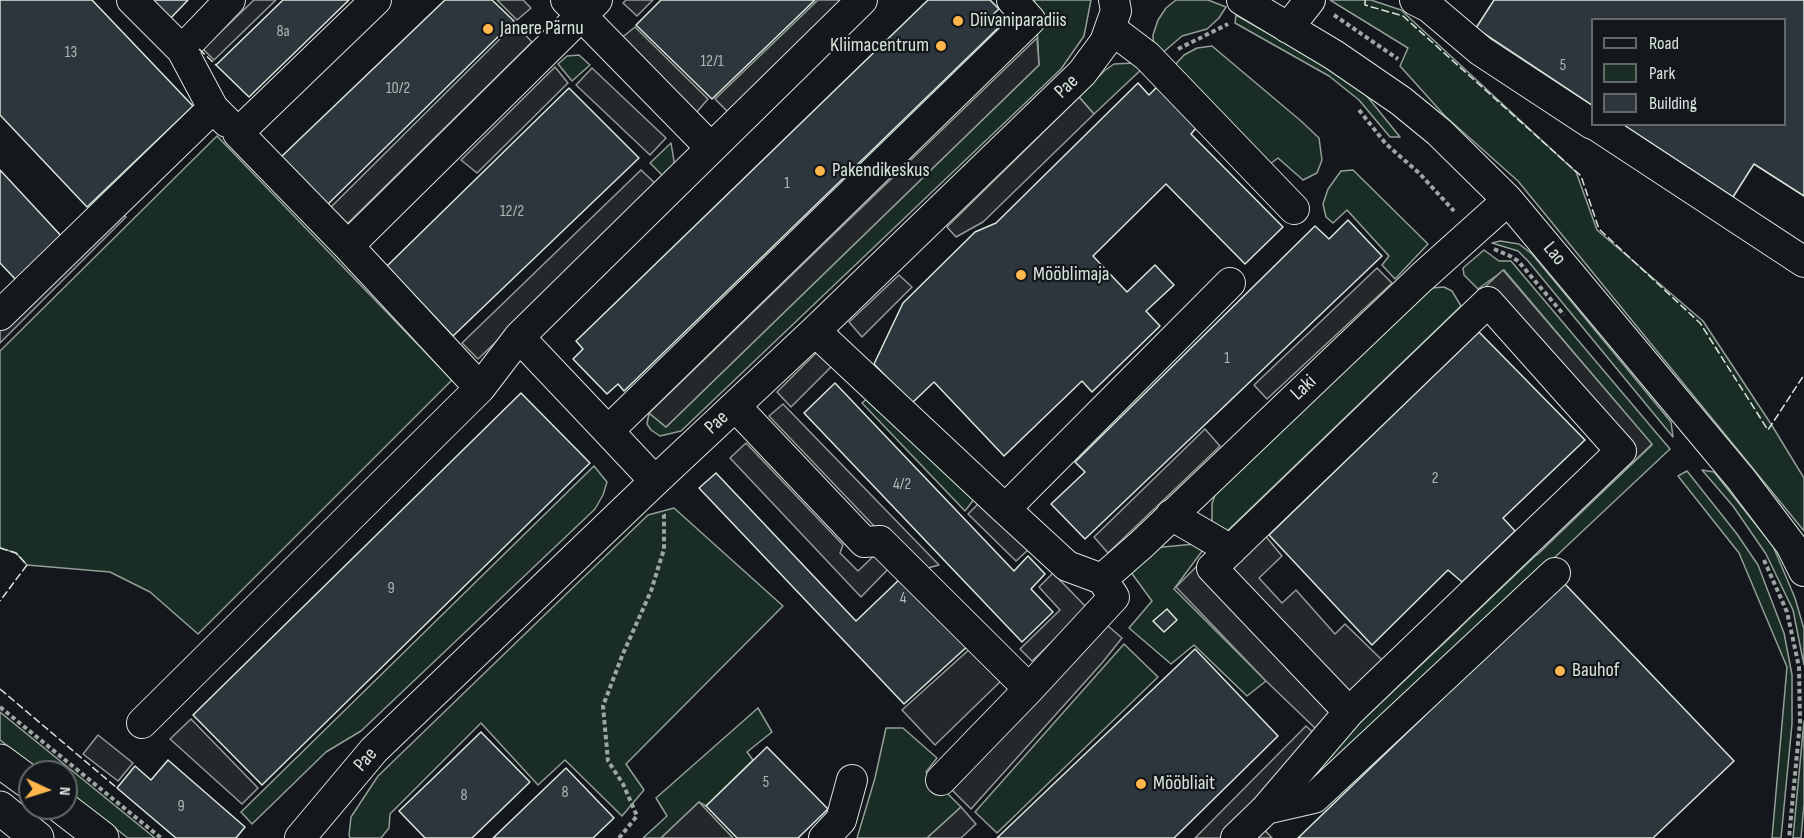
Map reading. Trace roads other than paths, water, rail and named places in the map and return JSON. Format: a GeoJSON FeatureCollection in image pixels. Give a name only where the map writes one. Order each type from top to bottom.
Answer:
{"type":"FeatureCollection","features":[{"type":"Feature","properties":{"kind":"main road"},"geometry":{"type":"LineString","coordinates":[[0,761],[18,774]]}},
{"type":"Feature","properties":{"kind":"main road"},"geometry":{"type":"LineString","coordinates":[[0,808],[37,838]]}},
{"type":"Feature","properties":{"kind":"main road"},"geometry":{"type":"LineString","coordinates":[[78,820],[102,838]]}},
{"type":"Feature","properties":{"kind":"street"},"geometry":{"type":"LineString","coordinates":[[132,0],[182,50],[213,108],[348,246],[480,388]]}},
{"type":"Feature","properties":{"kind":"street"},"geometry":{"type":"LineString","coordinates":[[182,50],[230,0]]}},
{"type":"Feature","properties":{"kind":"street"},"geometry":{"type":"LineString","coordinates":[[238,133],[376,0]]}},
{"type":"Feature","properties":{"kind":"street"},"geometry":{"type":"LineString","coordinates":[[142,723],[480,388],[519,337],[862,0]]}},
{"type":"Feature","properties":{"kind":"street"},"geometry":{"type":"LineString","coordinates":[[608,431],[1030,20],[1012,0]]}},
{"type":"Feature","properties":{"kind":"street","name":"Lao"},"geometry":{"type":"LineString","coordinates":[[1242,0],[1334,55],[1401,101],[1439,132],[1508,200],[1741,479],[1791,544],[1804,571]]}},
{"type":"Feature","properties":{"kind":"street"},"geometry":{"type":"LineString","coordinates":[[1288,28],[1310,0]]}},
{"type":"Feature","properties":{"kind":"street"},"geometry":{"type":"LineString","coordinates":[[1415,0],[1429,7],[1481,51],[1591,123]]}},
{"type":"Feature","properties":{"kind":"street"},"geometry":{"type":"LineString","coordinates":[[348,246],[581,5],[711,148]]}},
{"type":"Feature","properties":{"kind":"street"},"geometry":{"type":"LineString","coordinates":[[1112,14],[1147,56],[1294,209]]}},
{"type":"Feature","properties":{"kind":"street","name":"Pae"},"geometry":{"type":"LineString","coordinates":[[300,838],[374,750],[815,331],[1082,73],[1105,42],[1112,14]]}},
{"type":"Feature","properties":{"kind":"street"},"geometry":{"type":"LineString","coordinates":[[0,315],[213,108]]}},
{"type":"Feature","properties":{"kind":"street"},"geometry":{"type":"LineString","coordinates":[[1596,126],[1804,262]]}},
{"type":"Feature","properties":{"kind":"street","name":"Laki"},"geometry":{"type":"LineString","coordinates":[[1102,579],[1415,283],[1508,200]]}},
{"type":"Feature","properties":{"kind":"street"},"geometry":{"type":"LineString","coordinates":[[1005,509],[1230,283]]}},
{"type":"Feature","properties":{"kind":"street"},"geometry":{"type":"LineString","coordinates":[[1236,838],[1266,808],[1348,712],[1621,451],[1488,302],[1212,568],[1348,712]]}},
{"type":"Feature","properties":{"kind":"street"},"geometry":{"type":"LineString","coordinates":[[815,331],[1067,566],[1102,579],[1114,597],[941,780]]}},
{"type":"Feature","properties":{"kind":"street"},"geometry":{"type":"LineString","coordinates":[[519,337],[608,431],[651,485]]}},
{"type":"Feature","properties":{"kind":"street"},"geometry":{"type":"LineString","coordinates":[[735,406],[864,542],[880,541],[1029,689]]}},
{"type":"Feature","properties":{"kind":"street"},"geometry":{"type":"LineString","coordinates":[[1171,514],[1231,550]]}},
{"type":"Feature","properties":{"kind":"street"},"geometry":{"type":"LineString","coordinates":[[1266,808],[1314,798],[1555,573]]}},
{"type":"Feature","properties":{"kind":"street"},"geometry":{"type":"LineString","coordinates":[[824,838],[841,820],[852,780]]}},
{"type":"Feature","properties":{"kind":"place","name":"Diivaniparadiis"},"geometry":{"type":"Point","coordinates":[958,21]}},
{"type":"Feature","properties":{"kind":"place","name":"Janere Pärnu"},"geometry":{"type":"Point","coordinates":[488,29]}},
{"type":"Feature","properties":{"kind":"place","name":"Kliimacentrum"},"geometry":{"type":"Point","coordinates":[941,46]}},
{"type":"Feature","properties":{"kind":"place","name":"Pakendikeskus"},"geometry":{"type":"Point","coordinates":[820,171]}},
{"type":"Feature","properties":{"kind":"place","name":"Mööblimaja"},"geometry":{"type":"Point","coordinates":[1021,275]}},
{"type":"Feature","properties":{"kind":"place","name":"Bauhof"},"geometry":{"type":"Point","coordinates":[1560,671]}},
{"type":"Feature","properties":{"kind":"place","name":"Mööbliait"},"geometry":{"type":"Point","coordinates":[1141,784]}}]}
